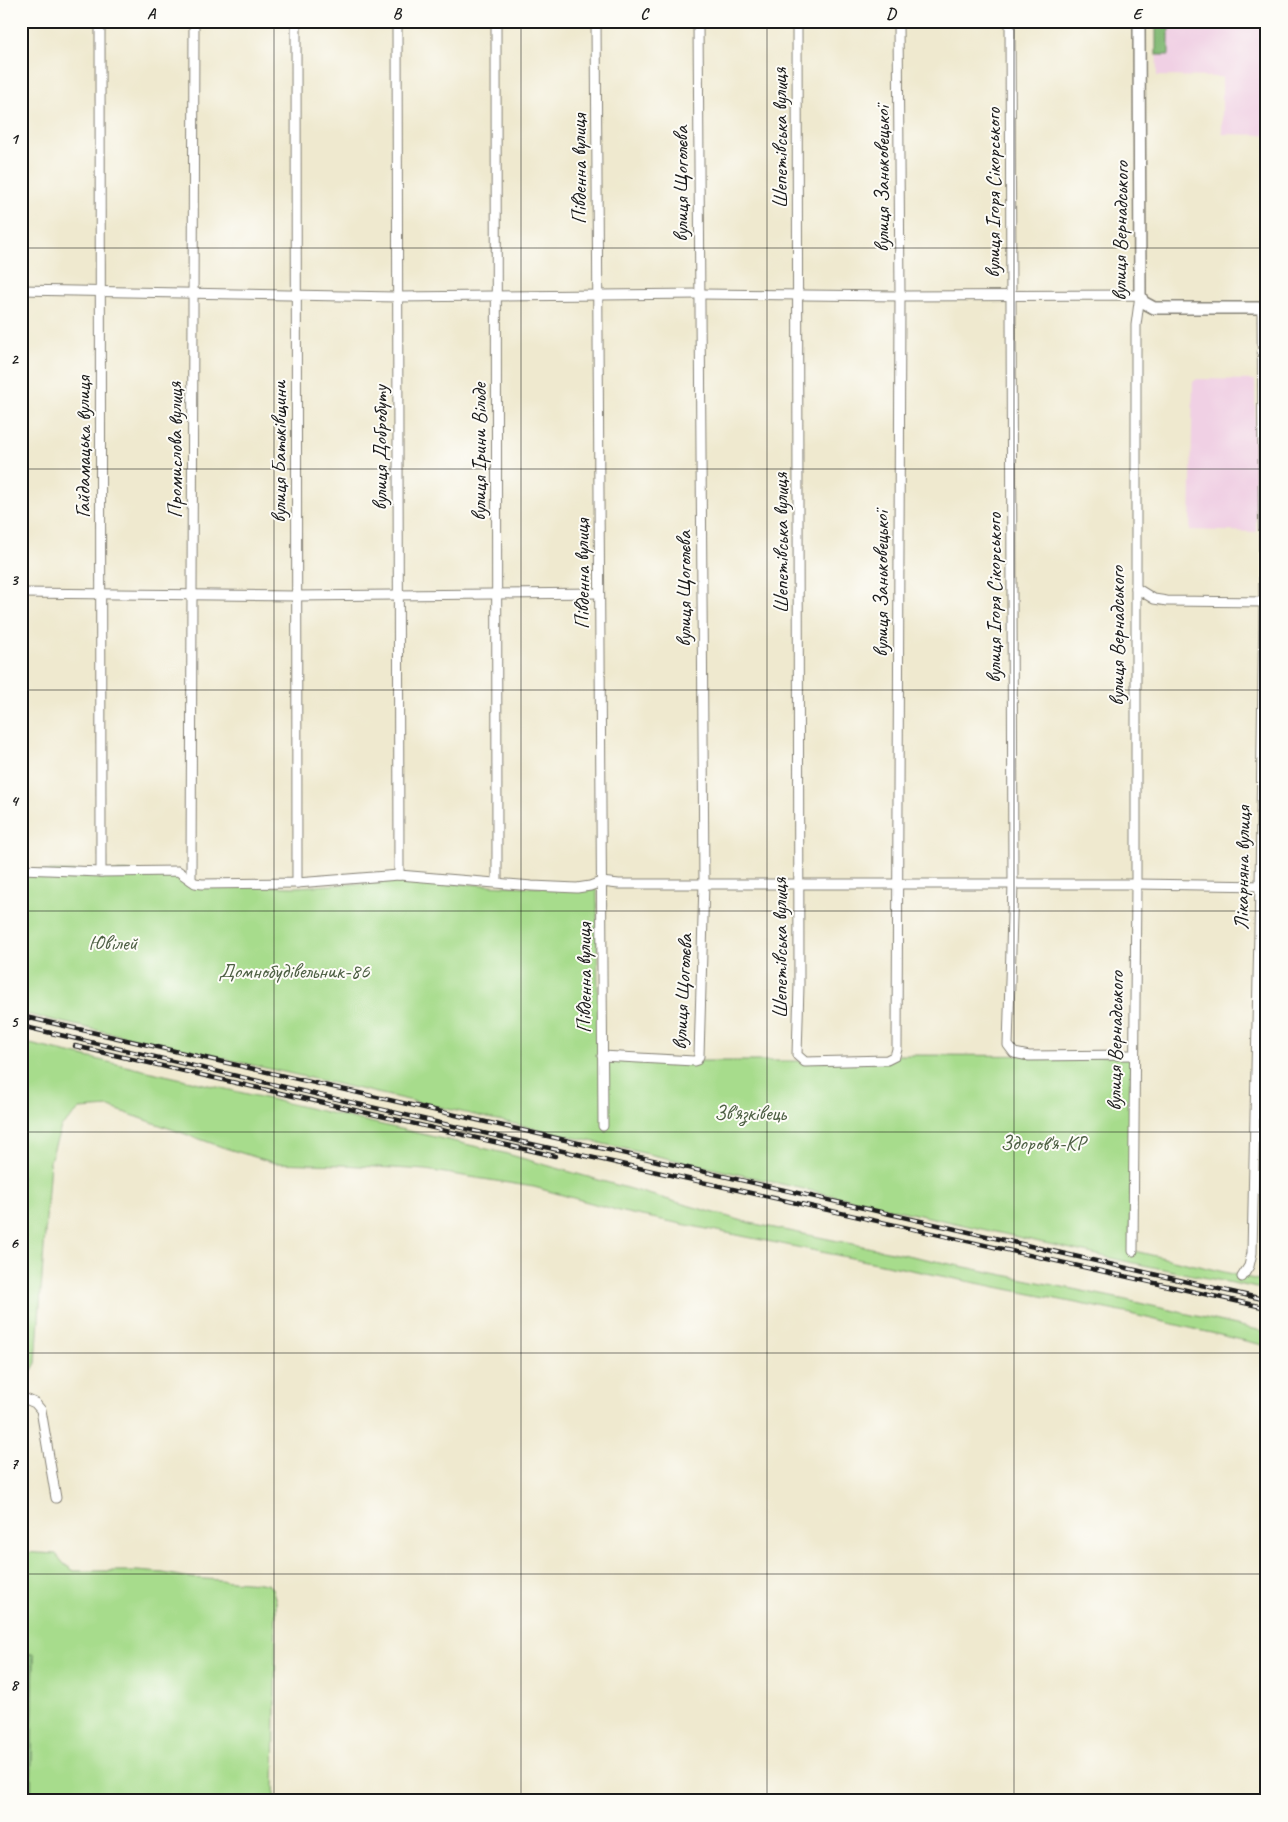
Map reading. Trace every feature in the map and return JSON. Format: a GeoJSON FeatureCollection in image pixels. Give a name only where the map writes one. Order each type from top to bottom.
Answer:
{"type":"FeatureCollection","features":[{"type":"Feature","properties":{"kind":"street","name":"Гайдамацька вулиця"},"geometry":{"type":"LineString","coordinates":[[100,21],[102,872]]}},
{"type":"Feature","properties":{"kind":"street","name":"Промислова вулиця"},"geometry":{"type":"LineString","coordinates":[[191,880],[194,21]]}},
{"type":"Feature","properties":{"kind":"street","name":"вулиця Батьківщини"},"geometry":{"type":"LineString","coordinates":[[296,21],[297,883]]}},
{"type":"Feature","properties":{"kind":"street","name":"вулиця Добробуту"},"geometry":{"type":"LineString","coordinates":[[397,21],[399,875]]}},
{"type":"Feature","properties":{"kind":"street","name":"вулиця Ірини Вільде"},"geometry":{"type":"LineString","coordinates":[[496,21],[497,882]]}},
{"type":"Feature","properties":{"kind":"street","name":"Південна вулиця"},"geometry":{"type":"LineString","coordinates":[[596,21],[603,1126]]}},
{"type":"Feature","properties":{"kind":"street","name":"вулиця Щоголєва"},"geometry":{"type":"LineString","coordinates":[[602,1056],[697,1060],[699,1056],[704,884],[698,21]]}},
{"type":"Feature","properties":{"kind":"street","name":"Шепетівська вулиця"},"geometry":{"type":"LineString","coordinates":[[797,21],[799,985],[797,1055],[805,1062]]}},
{"type":"Feature","properties":{"kind":"street","name":"вулиця Заньковецької"},"geometry":{"type":"LineString","coordinates":[[805,1062],[887,1060],[895,1056],[897,1049],[900,296],[898,21]]}},
{"type":"Feature","properties":{"kind":"street","name":"вулиця Ігоря Сікорського"},"geometry":{"type":"LineString","coordinates":[[1010,21],[1013,884],[1009,1048],[1014,1053],[1029,1056],[1133,1055]]}},
{"type":"Feature","properties":{"kind":"street","name":"вулиця Вернадського"},"geometry":{"type":"LineString","coordinates":[[1133,1251],[1133,1055],[1136,884],[1136,325],[1140,295],[1139,21]]}},
{"type":"Feature","properties":{"kind":"street"},"geometry":{"type":"LineString","coordinates":[[21,290],[397,297],[700,294],[900,296],[1140,295],[1143,302],[1154,308],[1264,308]]}},
{"type":"Feature","properties":{"kind":"street","name":"Лікарняна вулиця"},"geometry":{"type":"LineString","coordinates":[[1242,1277],[1249,1266],[1252,1253],[1263,886],[1265,602],[1264,308]]}},
{"type":"Feature","properties":{"kind":"street"},"geometry":{"type":"LineString","coordinates":[[1136,588],[1154,599],[1167,602],[1265,602]]}},
{"type":"Feature","properties":{"kind":"street"},"geometry":{"type":"LineString","coordinates":[[21,593],[296,596],[599,593]]}},
{"type":"Feature","properties":{"kind":"street"},"geometry":{"type":"LineString","coordinates":[[21,869],[178,872],[202,884],[297,883],[399,875],[577,888],[601,882],[619,884],[1136,884],[1263,886]]}},
{"type":"Feature","properties":{"kind":"street"},"geometry":{"type":"LineString","coordinates":[[21,1397],[35,1403],[41,1410],[56,1498]]}},
{"type":"Feature","properties":{"kind":"shaded area"},"geometry":{"type":"Polygon","coordinates":[[[1156,21],[1267,21],[1267,135],[1222,134],[1222,77],[1157,76],[1156,21]]]}},
{"type":"Feature","properties":{"kind":"shaded area"},"geometry":{"type":"Polygon","coordinates":[[[1197,379],[1255,380],[1256,532],[1190,530],[1193,382],[1197,379]]]}},
{"type":"Feature","properties":{"kind":"green space"},"geometry":{"type":"Polygon","coordinates":[[[1156,21],[1169,21],[1169,55],[1156,55],[1156,21]]]}},
{"type":"Feature","properties":{"kind":"green space"},"geometry":{"type":"Polygon","coordinates":[[[21,871],[179,872],[186,877],[188,885],[296,887],[398,881],[597,890],[598,1006],[603,1056],[696,1061],[888,1061],[899,1055],[1131,1056],[1130,1250],[1267,1282],[1267,1290],[1133,1263],[21,1013],[21,871]]]}},
{"type":"Feature","properties":{"kind":"green space"},"geometry":{"type":"Polygon","coordinates":[[[21,1042],[500,1152],[750,1223],[1126,1300],[1267,1332],[1267,1346],[1126,1313],[627,1213],[534,1187],[426,1170],[275,1163],[225,1148],[109,1107],[80,1109],[61,1127],[50,1161],[36,1363],[21,1390],[21,1042]]]}},
{"type":"Feature","properties":{"kind":"green space"},"geometry":{"type":"Polygon","coordinates":[[[21,1552],[56,1554],[64,1564],[74,1571],[163,1573],[192,1578],[260,1583],[267,1584],[272,1588],[276,1601],[274,1801],[31,1801],[34,1654],[21,1654],[21,1552]]]}},
{"type":"Feature","properties":{"kind":"green space"},"geometry":{"type":"Polygon","coordinates":[[[21,1654],[34,1654],[31,1801],[21,1801],[21,1654]]]}},
{"type":"Feature","properties":{"kind":"railway"},"geometry":{"type":"LineString","coordinates":[[21,1016],[1267,1300]]}},
{"type":"Feature","properties":{"kind":"railway"},"geometry":{"type":"LineString","coordinates":[[21,1026],[518,1141],[1267,1308]]}},
{"type":"Feature","properties":{"kind":"railway"},"geometry":{"type":"LineString","coordinates":[[75,1046],[555,1156]]}},
{"type":"Feature","properties":{"kind":"park label","name":"Ювілей"},"geometry":{"type":"Point","coordinates":[113,943]}},
{"type":"Feature","properties":{"kind":"park label","name":"Домнобудівельник-86"},"geometry":{"type":"Point","coordinates":[294,971]}},
{"type":"Feature","properties":{"kind":"park label","name":"Зв'язківець"},"geometry":{"type":"Point","coordinates":[750,1113]}},
{"type":"Feature","properties":{"kind":"park label","name":"Здоров'я-КР"},"geometry":{"type":"Point","coordinates":[1043,1143]}}]}
